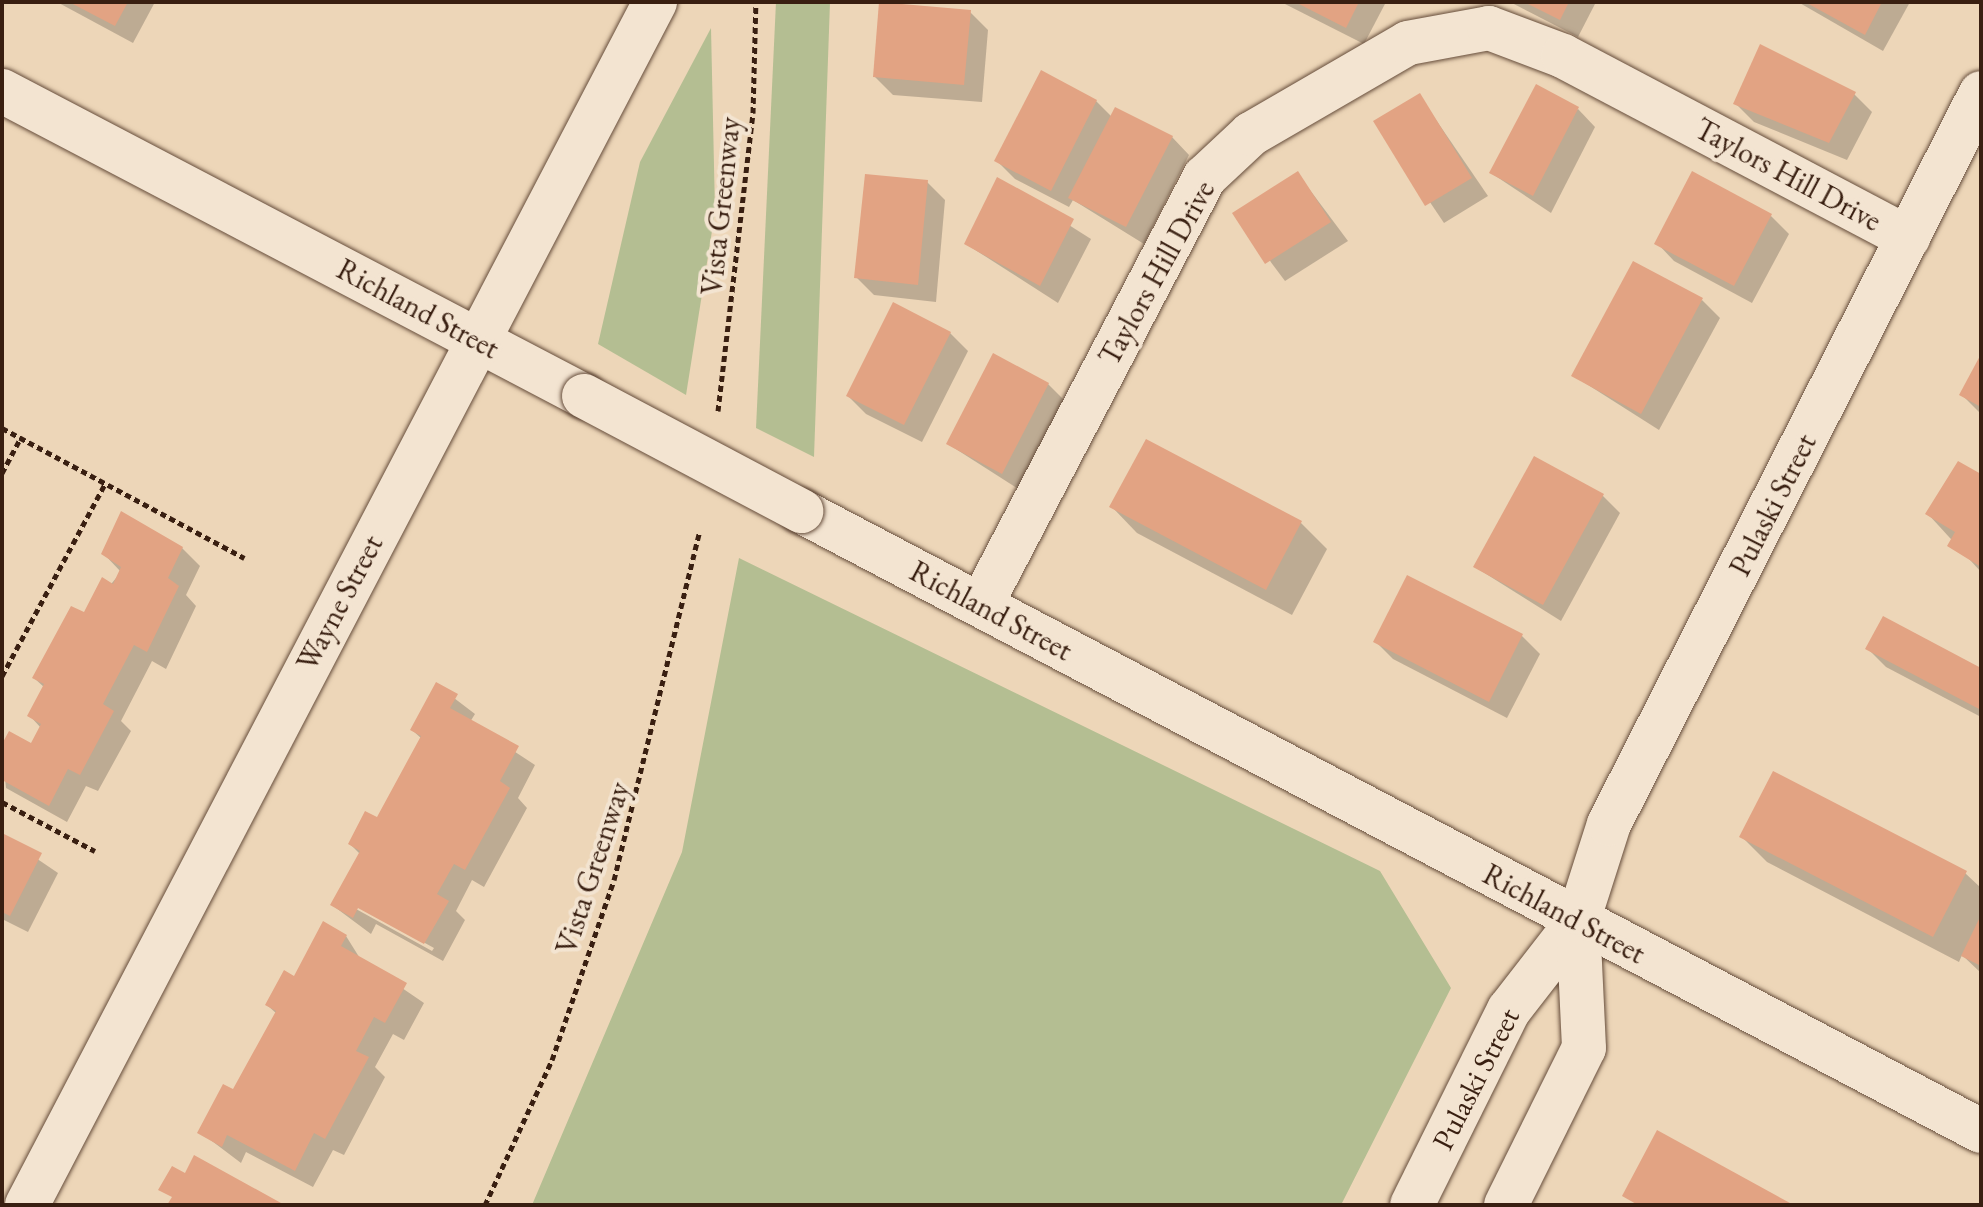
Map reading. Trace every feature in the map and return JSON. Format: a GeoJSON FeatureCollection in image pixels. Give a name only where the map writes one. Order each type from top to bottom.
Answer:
{"type":"FeatureCollection","features":[{"type":"Feature","properties":{"kind":"street","name":"Wayne Street"},"geometry":{"type":"LineString","coordinates":[[27,1205],[655,2]]}},
{"type":"Feature","properties":{"kind":"street","name":"Taylors Hill Drive"},"geometry":{"type":"LineString","coordinates":[[981,605],[1205,177],[1251,134],[1408,43],[1489,28],[1563,56],[1908,238]]}},
{"type":"Feature","properties":{"kind":"street","name":"Richland Street"},"geometry":{"type":"LineString","coordinates":[[2,91],[1981,1131]]}},
{"type":"Feature","properties":{"kind":"street","name":"Pulaski Street"},"geometry":{"type":"LineString","coordinates":[[1412,1205],[1509,1010],[1578,921],[1609,824],[1981,93]]}},
{"type":"Feature","properties":{"kind":"street","name":"Pulaski Street"},"geometry":{"type":"LineString","coordinates":[[1506,1205],[1584,1048],[1578,921]]}},
{"type":"Feature","properties":{"kind":"path","name":"Vista Greenway"},"geometry":{"type":"LineString","coordinates":[[718,414],[753,113],[756,2]]}},
{"type":"Feature","properties":{"kind":"path"},"geometry":{"type":"LineString","coordinates":[[2,428],[244,558]]}},
{"type":"Feature","properties":{"kind":"path"},"geometry":{"type":"LineString","coordinates":[[2,473],[21,438]]}},
{"type":"Feature","properties":{"kind":"path"},"geometry":{"type":"LineString","coordinates":[[2,676],[105,484]]}},
{"type":"Feature","properties":{"kind":"path","name":"Vista Greenway"},"geometry":{"type":"LineString","coordinates":[[485,1205],[552,1060],[614,880],[700,531]]}},
{"type":"Feature","properties":{"kind":"path"},"geometry":{"type":"LineString","coordinates":[[2,802],[95,851]]}},
{"type":"Feature","properties":{"kind":"green space"},"geometry":{"type":"Polygon","coordinates":[[[776,2],[830,2],[814,457],[756,428],[776,2]]]}},
{"type":"Feature","properties":{"kind":"green space"},"geometry":{"type":"Polygon","coordinates":[[[711,28],[715,212],[686,395],[598,344],[640,162],[711,28]]]}},
{"type":"Feature","properties":{"kind":"green space"},"geometry":{"type":"Polygon","coordinates":[[[739,558],[1380,871],[1451,988],[1341,1205],[532,1205],[682,852],[739,558]]]}},
{"type":"Feature","properties":{"kind":"building"},"geometry":{"type":"Polygon","coordinates":[[[69,2],[128,2],[115,26],[69,2]]]}},
{"type":"Feature","properties":{"kind":"building"},"geometry":{"type":"Polygon","coordinates":[[[879,2],[971,10],[964,85],[873,77],[879,2]]]}},
{"type":"Feature","properties":{"kind":"building"},"geometry":{"type":"Polygon","coordinates":[[[1295,2],[1359,2],[1346,28],[1295,2]]]}},
{"type":"Feature","properties":{"kind":"building"},"geometry":{"type":"Polygon","coordinates":[[[1524,2],[1569,2],[1560,20],[1524,2]]]}},
{"type":"Feature","properties":{"kind":"building"},"geometry":{"type":"Polygon","coordinates":[[[1805,2],[1882,2],[1865,35],[1805,2]]]}},
{"type":"Feature","properties":{"kind":"building"},"geometry":{"type":"Polygon","coordinates":[[[1760,44],[1856,92],[1829,143],[1733,104],[1760,44]]]}},
{"type":"Feature","properties":{"kind":"building"},"geometry":{"type":"Polygon","coordinates":[[[1041,70],[1097,100],[1051,191],[994,161],[1041,70]]]}},
{"type":"Feature","properties":{"kind":"building"},"geometry":{"type":"Polygon","coordinates":[[[1536,84],[1579,107],[1533,196],[1489,173],[1536,84]]]}},
{"type":"Feature","properties":{"kind":"building"},"geometry":{"type":"Polygon","coordinates":[[[1420,93],[1472,178],[1425,206],[1373,121],[1420,93]]]}},
{"type":"Feature","properties":{"kind":"building"},"geometry":{"type":"Polygon","coordinates":[[[1115,107],[1173,136],[1126,227],[1068,198],[1115,107]]]}},
{"type":"Feature","properties":{"kind":"building"},"geometry":{"type":"Polygon","coordinates":[[[1298,171],[1331,222],[1265,264],[1232,213],[1298,171]]]}},
{"type":"Feature","properties":{"kind":"building"},"geometry":{"type":"Polygon","coordinates":[[[1692,171],[1772,214],[1734,286],[1654,244],[1692,171]]]}},
{"type":"Feature","properties":{"kind":"building"},"geometry":{"type":"Polygon","coordinates":[[[865,174],[928,180],[918,285],[854,278],[865,174]]]}},
{"type":"Feature","properties":{"kind":"building"},"geometry":{"type":"Polygon","coordinates":[[[997,177],[1074,219],[1040,286],[964,244],[997,177]]]}},
{"type":"Feature","properties":{"kind":"building"},"geometry":{"type":"Polygon","coordinates":[[[1633,261],[1703,298],[1641,414],[1571,376],[1633,261]]]}},
{"type":"Feature","properties":{"kind":"building"},"geometry":{"type":"Polygon","coordinates":[[[893,302],[951,332],[904,425],[846,396],[893,302]]]}},
{"type":"Feature","properties":{"kind":"building"},"geometry":{"type":"Polygon","coordinates":[[[993,353],[1049,383],[1002,474],[946,444],[993,353]]]}},
{"type":"Feature","properties":{"kind":"building"},"geometry":{"type":"Polygon","coordinates":[[[1981,354],[1981,407],[1959,395],[1981,354]]]}},
{"type":"Feature","properties":{"kind":"building"},"geometry":{"type":"Polygon","coordinates":[[[1146,439],[1302,521],[1266,590],[1109,507],[1146,439]]]}},
{"type":"Feature","properties":{"kind":"building"},"geometry":{"type":"Polygon","coordinates":[[[1534,456],[1604,494],[1543,605],[1473,567],[1534,456]]]}},
{"type":"Feature","properties":{"kind":"building"},"geometry":{"type":"Polygon","coordinates":[[[1958,461],[1981,474],[1981,567],[1947,546],[1955,532],[1925,514],[1958,461]]]}},
{"type":"Feature","properties":{"kind":"building"},"geometry":{"type":"Polygon","coordinates":[[[121,511],[183,547],[168,578],[179,586],[147,652],[134,645],[103,704],[114,711],[80,775],[68,769],[49,806],[2,780],[2,744],[9,731],[31,743],[41,724],[27,716],[44,684],[32,678],[71,606],[84,612],[102,577],[113,584],[121,567],[101,554],[121,511]]]}},
{"type":"Feature","properties":{"kind":"building"},"geometry":{"type":"Polygon","coordinates":[[[1407,575],[1523,634],[1489,702],[1373,642],[1407,575]]]}},
{"type":"Feature","properties":{"kind":"building"},"geometry":{"type":"Polygon","coordinates":[[[1883,616],[1981,668],[1981,710],[1865,649],[1883,616]]]}},
{"type":"Feature","properties":{"kind":"building"},"geometry":{"type":"Polygon","coordinates":[[[436,682],[458,694],[450,708],[519,746],[500,781],[510,788],[465,870],[454,864],[437,894],[449,901],[424,944],[358,908],[353,918],[330,905],[360,851],[348,844],[365,811],[377,817],[421,736],[410,730],[436,682]]]}},
{"type":"Feature","properties":{"kind":"building"},"geometry":{"type":"Polygon","coordinates":[[[1773,771],[1967,871],[1933,937],[1739,837],[1773,771]]]}},
{"type":"Feature","properties":{"kind":"building"},"geometry":{"type":"Polygon","coordinates":[[[2,833],[42,853],[10,916],[2,912],[2,833]]]}},
{"type":"Feature","properties":{"kind":"building"},"geometry":{"type":"Polygon","coordinates":[[[1981,915],[1981,966],[1961,956],[1981,915]]]}},
{"type":"Feature","properties":{"kind":"building"},"geometry":{"type":"Polygon","coordinates":[[[323,921],[347,935],[341,946],[407,983],[385,1023],[374,1017],[356,1051],[369,1057],[325,1139],[314,1133],[295,1171],[227,1135],[222,1147],[197,1133],[223,1084],[233,1089],[276,1011],[265,1005],[284,970],[294,976],[323,921]]]}},
{"type":"Feature","properties":{"kind":"building"},"geometry":{"type":"Polygon","coordinates":[[[1657,1130],[1789,1205],[1638,1205],[1622,1196],[1657,1130]]]}},
{"type":"Feature","properties":{"kind":"building"},"geometry":{"type":"Polygon","coordinates":[[[194,1155],[280,1205],[167,1205],[172,1197],[158,1190],[172,1166],[185,1173],[194,1155]]]}}]}
